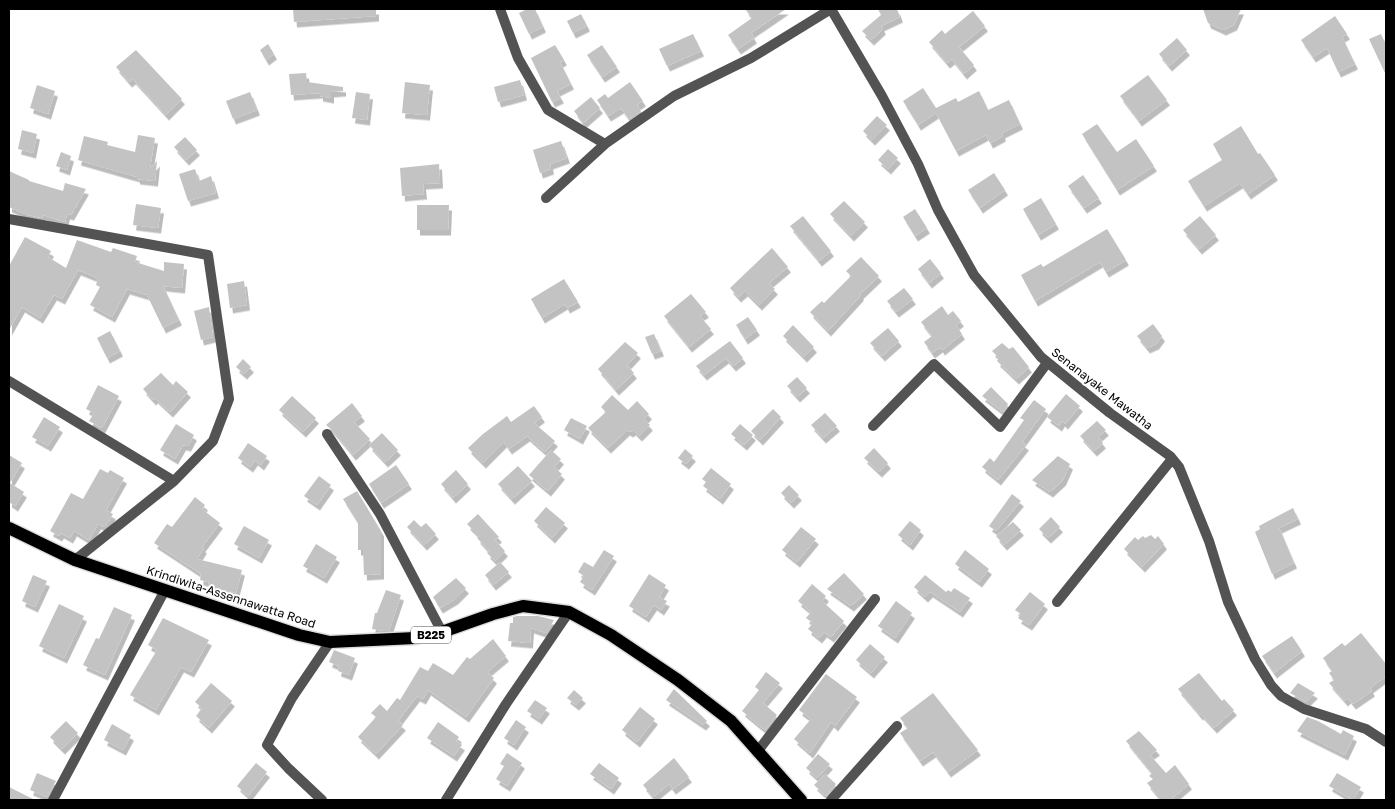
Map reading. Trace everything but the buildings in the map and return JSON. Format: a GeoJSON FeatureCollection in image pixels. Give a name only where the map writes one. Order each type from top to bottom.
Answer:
{"type":"FeatureCollection","features":[{"type":"Feature","properties":{"kind":"main road","name":"Krindiwita-Assennawatta Road"},"geometry":{"type":"LineString","coordinates":[[9,528],[75,560],[299,635],[330,642],[415,638],[442,632],[493,614],[523,606],[569,612],[611,635],[678,680],[732,721],[757,752],[801,800]]}},
{"type":"Feature","properties":{"kind":"street"},"geometry":{"type":"LineString","coordinates":[[500,9],[518,58],[548,110],[605,144]]}},
{"type":"Feature","properties":{"kind":"street"},"geometry":{"type":"LineString","coordinates":[[546,198],[605,144],[674,96],[750,58],[831,9]]}},
{"type":"Feature","properties":{"kind":"street","name":"Senanayake Mawatha"},"geometry":{"type":"LineString","coordinates":[[831,9],[882,96],[918,164],[938,210],[974,274],[1048,363],[1180,467],[1210,541],[1228,602],[1255,659],[1271,685],[1281,696],[1304,709],[1366,729],[1386,742]]}},
{"type":"Feature","properties":{"kind":"street"},"geometry":{"type":"LineString","coordinates":[[9,219],[208,255],[229,399],[213,442],[174,481],[75,560]]}},
{"type":"Feature","properties":{"kind":"street"},"geometry":{"type":"LineString","coordinates":[[873,426],[934,364],[1000,428],[1048,363]]}},
{"type":"Feature","properties":{"kind":"street"},"geometry":{"type":"LineString","coordinates":[[9,382],[174,481]]}},
{"type":"Feature","properties":{"kind":"street"},"geometry":{"type":"LineString","coordinates":[[327,434],[380,514],[442,632]]}},
{"type":"Feature","properties":{"kind":"street"},"geometry":{"type":"LineString","coordinates":[[1057,602],[1172,459]]}},
{"type":"Feature","properties":{"kind":"street"},"geometry":{"type":"LineString","coordinates":[[53,800],[165,590]]}},
{"type":"Feature","properties":{"kind":"street"},"geometry":{"type":"LineString","coordinates":[[757,752],[875,599]]}},
{"type":"Feature","properties":{"kind":"street"},"geometry":{"type":"LineString","coordinates":[[446,800],[506,704],[569,612]]}},
{"type":"Feature","properties":{"kind":"street"},"geometry":{"type":"LineString","coordinates":[[322,800],[288,768],[268,744],[292,698],[330,642]]}},
{"type":"Feature","properties":{"kind":"street"},"geometry":{"type":"LineString","coordinates":[[831,800],[897,726]]}}]}
